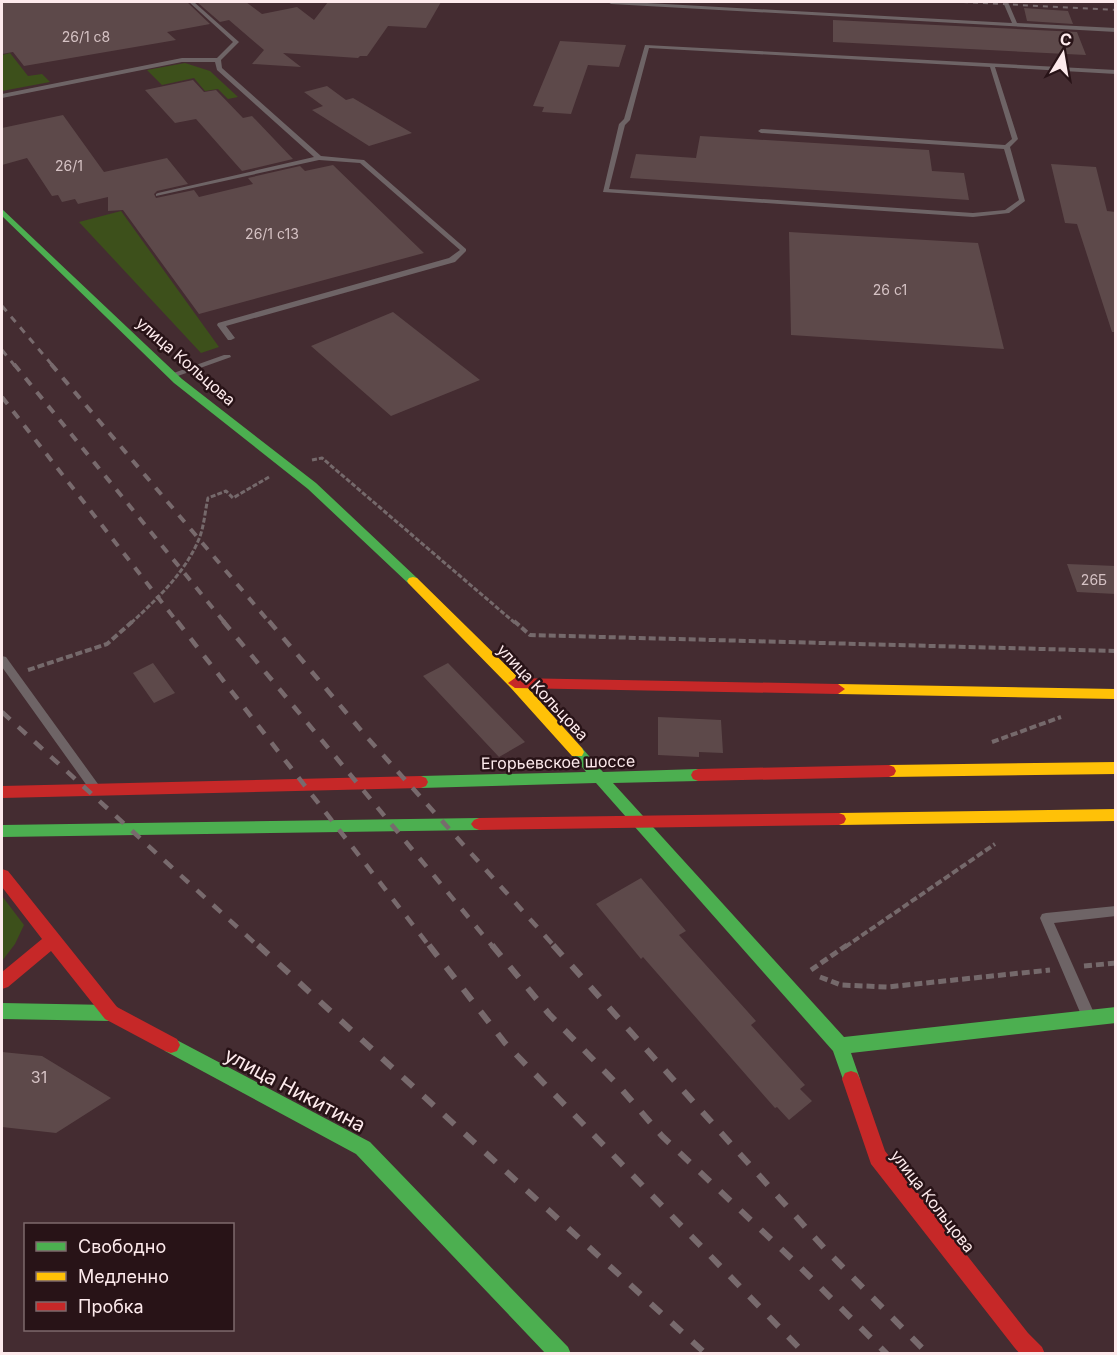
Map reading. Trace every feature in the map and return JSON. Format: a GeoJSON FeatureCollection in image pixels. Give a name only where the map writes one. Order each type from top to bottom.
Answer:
{"type":"FeatureCollection","features":[{"type":"Feature","properties":{"kind":"street","name":"улица Кольцова"},"geometry":{"type":"LineString","coordinates":[[2,212],[172,375],[312,486],[426,593],[514,683],[840,1046],[878,1157],[1021,1340],[1035,1353]]}},
{"type":"Feature","properties":{"kind":"street"},"geometry":{"type":"LineString","coordinates":[[514,683],[1116,694]]}},
{"type":"Feature","properties":{"kind":"street","name":"Егорьевское шоссе"},"geometry":{"type":"LineString","coordinates":[[2,792],[917,770],[1116,768]]}},
{"type":"Feature","properties":{"kind":"street"},"geometry":{"type":"LineString","coordinates":[[2,831],[1116,815]]}},
{"type":"Feature","properties":{"kind":"street","name":"улица Никитина"},"geometry":{"type":"LineString","coordinates":[[2,877],[111,1013],[363,1148],[561,1353]]}},
{"type":"Feature","properties":{"kind":"street"},"geometry":{"type":"LineString","coordinates":[[2,982],[51,941]]}},
{"type":"Feature","properties":{"kind":"street"},"geometry":{"type":"LineString","coordinates":[[2,1011],[111,1013]]}},
{"type":"Feature","properties":{"kind":"street"},"geometry":{"type":"LineString","coordinates":[[840,1046],[1116,1015]]}},
{"type":"Feature","properties":{"kind":"lane"},"geometry":{"type":"LineString","coordinates":[[2,96],[182,60],[218,60],[236,42],[192,2]]}},
{"type":"Feature","properties":{"kind":"lane"},"geometry":{"type":"LineString","coordinates":[[611,2],[1116,30]]}},
{"type":"Feature","properties":{"kind":"lane"},"geometry":{"type":"LineString","coordinates":[[1006,2],[1015,24]]}},
{"type":"Feature","properties":{"kind":"lane"},"geometry":{"type":"LineString","coordinates":[[1006,147],[1022,201],[1007,212],[973,215],[605,191],[622,124],[627,120],[647,46],[1116,72]]}},
{"type":"Feature","properties":{"kind":"lane"},"geometry":{"type":"LineString","coordinates":[[218,60],[219,69],[319,158]]}},
{"type":"Feature","properties":{"kind":"lane"},"geometry":{"type":"LineString","coordinates":[[761,131],[1006,147],[1015,139],[992,65]]}},
{"type":"Feature","properties":{"kind":"lane"},"geometry":{"type":"LineString","coordinates":[[158,195],[319,158],[362,161],[464,250],[452,260],[221,324],[231,338]]}},
{"type":"Feature","properties":{"kind":"lane"},"geometry":{"type":"LineString","coordinates":[[172,375],[227,357]]}},
{"type":"Feature","properties":{"kind":"lane"},"geometry":{"type":"LineString","coordinates":[[2,660],[95,790]]}},
{"type":"Feature","properties":{"kind":"lane"},"geometry":{"type":"LineString","coordinates":[[1090,1018],[1046,918],[1116,911]]}},
{"type":"Feature","properties":{"kind":"path"},"geometry":{"type":"LineString","coordinates":[[23,672],[107,644],[158,598],[181,570],[199,539],[208,498],[226,491],[233,498],[287,466],[322,458],[530,635],[1116,651]]}},
{"type":"Feature","properties":{"kind":"path"},"geometry":{"type":"LineString","coordinates":[[986,744],[1063,717]]}},
{"type":"Feature","properties":{"kind":"path"},"geometry":{"type":"LineString","coordinates":[[808,972],[1000,841]]}},
{"type":"Feature","properties":{"kind":"green space"},"geometry":{"type":"Polygon","coordinates":[[[10,53],[28,76],[42,74],[50,82],[2,91],[2,55],[10,53]]]}},
{"type":"Feature","properties":{"kind":"green space"},"geometry":{"type":"Polygon","coordinates":[[[185,63],[210,71],[238,97],[228,99],[218,89],[205,91],[194,78],[162,85],[147,70],[185,63]]]}},
{"type":"Feature","properties":{"kind":"green space"},"geometry":{"type":"Polygon","coordinates":[[[121,211],[219,347],[201,353],[79,222],[121,211]]]}},
{"type":"Feature","properties":{"kind":"green space"},"geometry":{"type":"Polygon","coordinates":[[[2,896],[24,925],[15,944],[2,961],[2,896]]]}},
{"type":"Feature","properties":{"kind":"building"},"geometry":{"type":"Polygon","coordinates":[[[2,2],[187,2],[210,24],[167,32],[176,40],[24,66],[13,52],[2,54],[2,2]]]}},
{"type":"Feature","properties":{"kind":"building"},"geometry":{"type":"Polygon","coordinates":[[[197,2],[246,2],[262,14],[297,7],[314,20],[328,2],[441,2],[426,28],[388,26],[367,56],[358,58],[283,53],[301,67],[252,64],[264,50],[229,20],[220,22],[197,2]]]}},
{"type":"Feature","properties":{"kind":"building"},"geometry":{"type":"Polygon","coordinates":[[[1024,8],[1068,11],[1073,24],[1027,21],[1024,8]]]}},
{"type":"Feature","properties":{"kind":"building"},"geometry":{"type":"Polygon","coordinates":[[[833,20],[1077,32],[1086,55],[833,42],[833,20]]]}},
{"type":"Feature","properties":{"kind":"building"},"geometry":{"type":"Polygon","coordinates":[[[560,41],[626,45],[619,67],[588,65],[571,114],[542,112],[544,107],[533,106],[560,41]]]}},
{"type":"Feature","properties":{"kind":"building"},"geometry":{"type":"Polygon","coordinates":[[[193,80],[204,92],[216,90],[243,118],[252,116],[293,159],[242,171],[196,119],[175,123],[145,90],[193,80]]]}},
{"type":"Feature","properties":{"kind":"building"},"geometry":{"type":"Polygon","coordinates":[[[327,86],[346,100],[353,98],[412,133],[369,146],[312,110],[323,106],[304,92],[327,86]]]}},
{"type":"Feature","properties":{"kind":"building"},"geometry":{"type":"Polygon","coordinates":[[[63,115],[104,172],[167,158],[188,184],[157,191],[154,194],[156,198],[194,190],[199,197],[253,184],[248,178],[300,166],[305,171],[333,165],[424,253],[199,314],[123,210],[108,211],[108,197],[78,204],[75,199],[62,202],[58,195],[52,196],[27,158],[2,165],[2,128],[63,115]]]}},
{"type":"Feature","properties":{"kind":"building"},"geometry":{"type":"Polygon","coordinates":[[[700,136],[929,150],[932,171],[964,173],[969,200],[630,178],[636,154],[696,158],[700,136]]]}},
{"type":"Feature","properties":{"kind":"building"},"geometry":{"type":"Polygon","coordinates":[[[1051,164],[1096,167],[1107,211],[1116,212],[1116,332],[1112,332],[1077,224],[1065,223],[1051,164]]]}},
{"type":"Feature","properties":{"kind":"building"},"geometry":{"type":"Polygon","coordinates":[[[789,232],[978,243],[1004,349],[791,335],[789,232]]]}},
{"type":"Feature","properties":{"kind":"building"},"geometry":{"type":"Polygon","coordinates":[[[393,312],[480,380],[391,416],[311,346],[393,312]]]}},
{"type":"Feature","properties":{"kind":"building"},"geometry":{"type":"Polygon","coordinates":[[[1067,564],[1116,566],[1116,594],[1077,592],[1067,564]]]}},
{"type":"Feature","properties":{"kind":"building"},"geometry":{"type":"Polygon","coordinates":[[[153,663],[175,693],[154,703],[133,673],[153,663]]]}},
{"type":"Feature","properties":{"kind":"building"},"geometry":{"type":"Polygon","coordinates":[[[448,663],[525,742],[499,757],[423,676],[448,663]]]}},
{"type":"Feature","properties":{"kind":"building"},"geometry":{"type":"Polygon","coordinates":[[[658,717],[721,720],[723,753],[699,752],[699,757],[658,755],[658,717]]]}},
{"type":"Feature","properties":{"kind":"building"},"geometry":{"type":"Polygon","coordinates":[[[641,878],[686,931],[679,935],[756,1021],[751,1025],[805,1085],[800,1089],[812,1101],[789,1120],[777,1107],[775,1108],[643,957],[641,959],[596,904],[641,878]]]}},
{"type":"Feature","properties":{"kind":"building"},"geometry":{"type":"Polygon","coordinates":[[[2,1052],[42,1056],[111,1098],[56,1133],[2,1127],[2,1052]]]}},
{"type":"Feature","properties":{"kind":"railway"},"geometry":{"type":"LineString","coordinates":[[963,2],[1116,10]]}},
{"type":"Feature","properties":{"kind":"railway"},"geometry":{"type":"LineString","coordinates":[[2,306],[53,366]]}},
{"type":"Feature","properties":{"kind":"railway"},"geometry":{"type":"LineString","coordinates":[[2,350],[15,366]]}},
{"type":"Feature","properties":{"kind":"railway"},"geometry":{"type":"LineString","coordinates":[[14,364],[225,623]]}},
{"type":"Feature","properties":{"kind":"railway"},"geometry":{"type":"LineString","coordinates":[[51,364],[270,623]]}},
{"type":"Feature","properties":{"kind":"railway"},"geometry":{"type":"LineString","coordinates":[[2,397],[178,623]]}},
{"type":"Feature","properties":{"kind":"railway"},"geometry":{"type":"LineString","coordinates":[[177,621],[430,947]]}},
{"type":"Feature","properties":{"kind":"railway"},"geometry":{"type":"LineString","coordinates":[[223,621],[493,947]]}},
{"type":"Feature","properties":{"kind":"railway"},"geometry":{"type":"LineString","coordinates":[[269,621],[365,735],[555,947]]}},
{"type":"Feature","properties":{"kind":"railway"},"geometry":{"type":"LineString","coordinates":[[2,712],[259,947]]}},
{"type":"Feature","properties":{"kind":"railway"},"geometry":{"type":"LineString","coordinates":[[258,945],[706,1354]]}},
{"type":"Feature","properties":{"kind":"railway"},"geometry":{"type":"LineString","coordinates":[[429,945],[505,1043],[805,1354]]}},
{"type":"Feature","properties":{"kind":"railway"},"geometry":{"type":"LineString","coordinates":[[492,945],[549,1014],[617,1084],[662,1136],[795,1262],[887,1354]]}},
{"type":"Feature","properties":{"kind":"railway"},"geometry":{"type":"LineString","coordinates":[[553,945],[825,1249],[928,1354]]}},
{"type":"Feature","properties":{"kind":"traffic: fast"},"geometry":{"type":"LineString","coordinates":[[2,212],[178,381],[312,486],[413,581]]}},
{"type":"Feature","properties":{"kind":"traffic: fast"},"geometry":{"type":"LineString","coordinates":[[577,752],[840,1046],[851,1079]]}},
{"type":"Feature","properties":{"kind":"traffic: fast"},"geometry":{"type":"LineString","coordinates":[[421,782],[698,775]]}},
{"type":"Feature","properties":{"kind":"traffic: fast"},"geometry":{"type":"LineString","coordinates":[[2,831],[479,824]]}},
{"type":"Feature","properties":{"kind":"traffic: fast"},"geometry":{"type":"LineString","coordinates":[[2,1011],[111,1013]]}},
{"type":"Feature","properties":{"kind":"traffic: fast"},"geometry":{"type":"LineString","coordinates":[[840,1046],[1116,1015]]}},
{"type":"Feature","properties":{"kind":"traffic: fast"},"geometry":{"type":"LineString","coordinates":[[171,1045],[363,1148],[561,1354]]}},
{"type":"Feature","properties":{"kind":"traffic: slow"},"geometry":{"type":"LineString","coordinates":[[413,581],[515,683],[577,752]]}},
{"type":"Feature","properties":{"kind":"traffic: slow"},"geometry":{"type":"LineString","coordinates":[[838,689],[1116,694]]}},
{"type":"Feature","properties":{"kind":"traffic: slow"},"geometry":{"type":"LineString","coordinates":[[889,771],[1116,768]]}},
{"type":"Feature","properties":{"kind":"traffic: slow"},"geometry":{"type":"LineString","coordinates":[[839,819],[1116,815]]}},
{"type":"Feature","properties":{"kind":"traffic: jam"},"geometry":{"type":"LineString","coordinates":[[515,683],[838,689]]}},
{"type":"Feature","properties":{"kind":"traffic: jam"},"geometry":{"type":"LineString","coordinates":[[698,775],[889,771]]}},
{"type":"Feature","properties":{"kind":"traffic: jam"},"geometry":{"type":"LineString","coordinates":[[2,792],[421,782]]}},
{"type":"Feature","properties":{"kind":"traffic: jam"},"geometry":{"type":"LineString","coordinates":[[479,824],[839,819]]}},
{"type":"Feature","properties":{"kind":"traffic: jam"},"geometry":{"type":"LineString","coordinates":[[2,876],[111,1013],[171,1045]]}},
{"type":"Feature","properties":{"kind":"traffic: jam"},"geometry":{"type":"LineString","coordinates":[[2,982],[51,941]]}},
{"type":"Feature","properties":{"kind":"traffic: jam"},"geometry":{"type":"LineString","coordinates":[[851,1079],[878,1157],[1021,1340],[1035,1354]]}}]}
